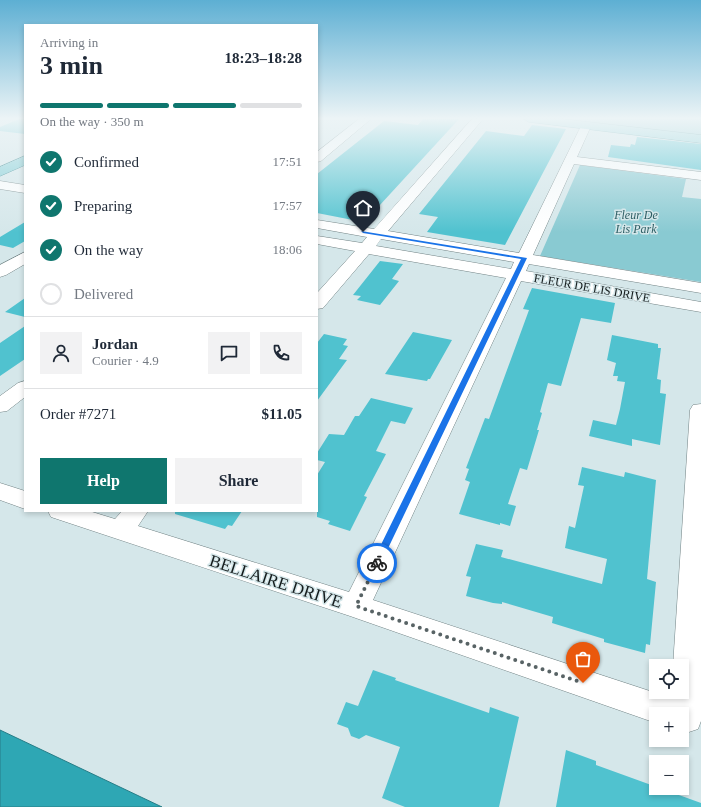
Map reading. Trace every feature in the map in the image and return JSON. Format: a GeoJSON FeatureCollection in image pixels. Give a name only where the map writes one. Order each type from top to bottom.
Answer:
{"type":"FeatureCollection","features":[{"type":"Feature","properties":{"kind":"main road"},"geometry":{"type":"LineString","coordinates":[[1,171],[24,160]]}},
{"type":"Feature","properties":{"kind":"street"},"geometry":{"type":"LineString","coordinates":[[318,303],[445,157]]}},
{"type":"Feature","properties":{"kind":"street"},"geometry":{"type":"LineString","coordinates":[[356,606],[520,267],[572,157]]}},
{"type":"Feature","properties":{"kind":"street"},"geometry":{"type":"LineString","coordinates":[[570,160],[701,176]]}},
{"type":"Feature","properties":{"kind":"street"},"geometry":{"type":"LineString","coordinates":[[1,171],[24,175]]}},
{"type":"Feature","properties":{"kind":"street"},"geometry":{"type":"LineString","coordinates":[[0,185],[24,190]]}},
{"type":"Feature","properties":{"kind":"street","name":"FLEUR DE LIS DRIVE"},"geometry":{"type":"LineString","coordinates":[[318,224],[378,234],[701,307]]}},
{"type":"Feature","properties":{"kind":"street","name":"FLEUR DE LIS DRIVE"},"geometry":{"type":"LineString","coordinates":[[318,240],[366,248],[701,288]]}},
{"type":"Feature","properties":{"kind":"street"},"geometry":{"type":"LineString","coordinates":[[0,257],[22,259]]}},
{"type":"Feature","properties":{"kind":"street"},"geometry":{"type":"LineString","coordinates":[[0,272],[22,259]]}},
{"type":"Feature","properties":{"kind":"street"},"geometry":{"type":"LineString","coordinates":[[0,406],[24,388]]}},
{"type":"Feature","properties":{"kind":"street"},"geometry":{"type":"LineString","coordinates":[[687,707],[701,410]]}},
{"type":"Feature","properties":{"kind":"street"},"geometry":{"type":"LineString","coordinates":[[0,492],[24,500]]}},
{"type":"Feature","properties":{"kind":"street","name":"BELLAIRE DRIVE"},"geometry":{"type":"LineString","coordinates":[[67,512],[128,521],[356,606],[654,707]]}},
{"type":"Feature","properties":{"kind":"green space","name":"Fleur De Lis Park"},"geometry":{"type":"Polygon","coordinates":[[[580,165],[686,179],[682,197],[701,199],[701,282],[540,256],[580,165]]]}},
{"type":"Feature","properties":{"kind":"shaded area"},"geometry":{"type":"Polygon","coordinates":[[[0,730],[162,807],[0,807],[0,730]]]}},
{"type":"Feature","properties":{"kind":"building"},"geometry":{"type":"Polygon","coordinates":[[[339,157],[424,157],[368,218],[361,217],[358,221],[318,213],[318,173],[339,157]]]}},
{"type":"Feature","properties":{"kind":"building"},"geometry":{"type":"Polygon","coordinates":[[[465,157],[551,157],[505,245],[427,232],[438,217],[419,214],[465,157]]]}},
{"type":"Feature","properties":{"kind":"building"},"geometry":{"type":"Polygon","coordinates":[[[608,157],[701,157],[701,170],[608,157]]]}},
{"type":"Feature","properties":{"kind":"building"},"geometry":{"type":"Polygon","coordinates":[[[24,223],[24,242],[13,248],[0,245],[0,237],[24,223]]]}},
{"type":"Feature","properties":{"kind":"building"},"geometry":{"type":"Polygon","coordinates":[[[380,261],[403,264],[392,279],[399,281],[380,305],[357,300],[361,296],[353,295],[380,261]]]}},
{"type":"Feature","properties":{"kind":"building"},"geometry":{"type":"Polygon","coordinates":[[[532,288],[615,303],[611,323],[581,318],[561,386],[548,383],[540,412],[542,413],[537,430],[539,430],[527,470],[520,468],[508,504],[516,506],[510,526],[500,523],[500,525],[459,514],[470,482],[465,480],[469,469],[466,468],[485,418],[489,419],[529,310],[523,309],[532,288]]]}},
{"type":"Feature","properties":{"kind":"building"},"geometry":{"type":"Polygon","coordinates":[[[24,299],[24,317],[5,312],[24,299]]]}},
{"type":"Feature","properties":{"kind":"building"},"geometry":{"type":"Polygon","coordinates":[[[24,327],[24,360],[0,376],[0,343],[24,327]]]}},
{"type":"Feature","properties":{"kind":"building"},"geometry":{"type":"Polygon","coordinates":[[[413,332],[452,340],[430,379],[427,381],[385,374],[413,332]]]}},
{"type":"Feature","properties":{"kind":"building"},"geometry":{"type":"Polygon","coordinates":[[[324,334],[347,339],[343,345],[348,346],[339,359],[347,360],[318,400],[318,342],[324,334]]]}},
{"type":"Feature","properties":{"kind":"building"},"geometry":{"type":"Polygon","coordinates":[[[612,335],[658,344],[658,348],[661,348],[657,379],[661,380],[660,393],[666,394],[660,445],[632,439],[632,446],[589,436],[593,420],[616,425],[620,409],[625,382],[617,381],[618,376],[613,376],[616,363],[607,360],[612,335]]]}},
{"type":"Feature","properties":{"kind":"building"},"geometry":{"type":"Polygon","coordinates":[[[371,398],[413,408],[405,424],[391,421],[376,451],[386,454],[364,496],[367,497],[350,531],[328,524],[330,521],[317,517],[318,473],[325,462],[318,460],[318,451],[329,434],[344,435],[355,416],[359,416],[371,398]]]}},
{"type":"Feature","properties":{"kind":"building"},"geometry":{"type":"Polygon","coordinates":[[[582,467],[624,477],[625,472],[656,480],[647,579],[656,582],[650,645],[646,644],[645,653],[604,642],[604,639],[552,623],[553,617],[502,602],[502,604],[493,603],[466,596],[471,577],[466,576],[476,544],[503,550],[501,557],[602,584],[607,559],[565,548],[569,526],[575,528],[584,486],[578,485],[582,467]]]}},
{"type":"Feature","properties":{"kind":"building"},"geometry":{"type":"Polygon","coordinates":[[[175,512],[241,512],[232,526],[228,525],[225,529],[175,514],[175,512]]]}},
{"type":"Feature","properties":{"kind":"building"},"geometry":{"type":"Polygon","coordinates":[[[373,670],[396,678],[395,680],[489,713],[490,707],[519,717],[499,807],[405,807],[382,798],[400,747],[366,735],[359,739],[351,736],[348,728],[337,724],[346,702],[358,706],[373,670]]]}},
{"type":"Feature","properties":{"kind":"building"},"geometry":{"type":"Polygon","coordinates":[[[566,750],[596,761],[596,765],[649,784],[649,795],[679,795],[701,803],[701,807],[556,807],[566,750]]]}},
{"type":"Feature","properties":{"kind":"way so far"},"geometry":{"type":"LineString","coordinates":[[377,563],[356,606],[583,683]]}},
{"type":"Feature","properties":{"kind":"route"},"geometry":{"type":"LineString","coordinates":[[363,232],[524,258],[377,563]]}}]}
